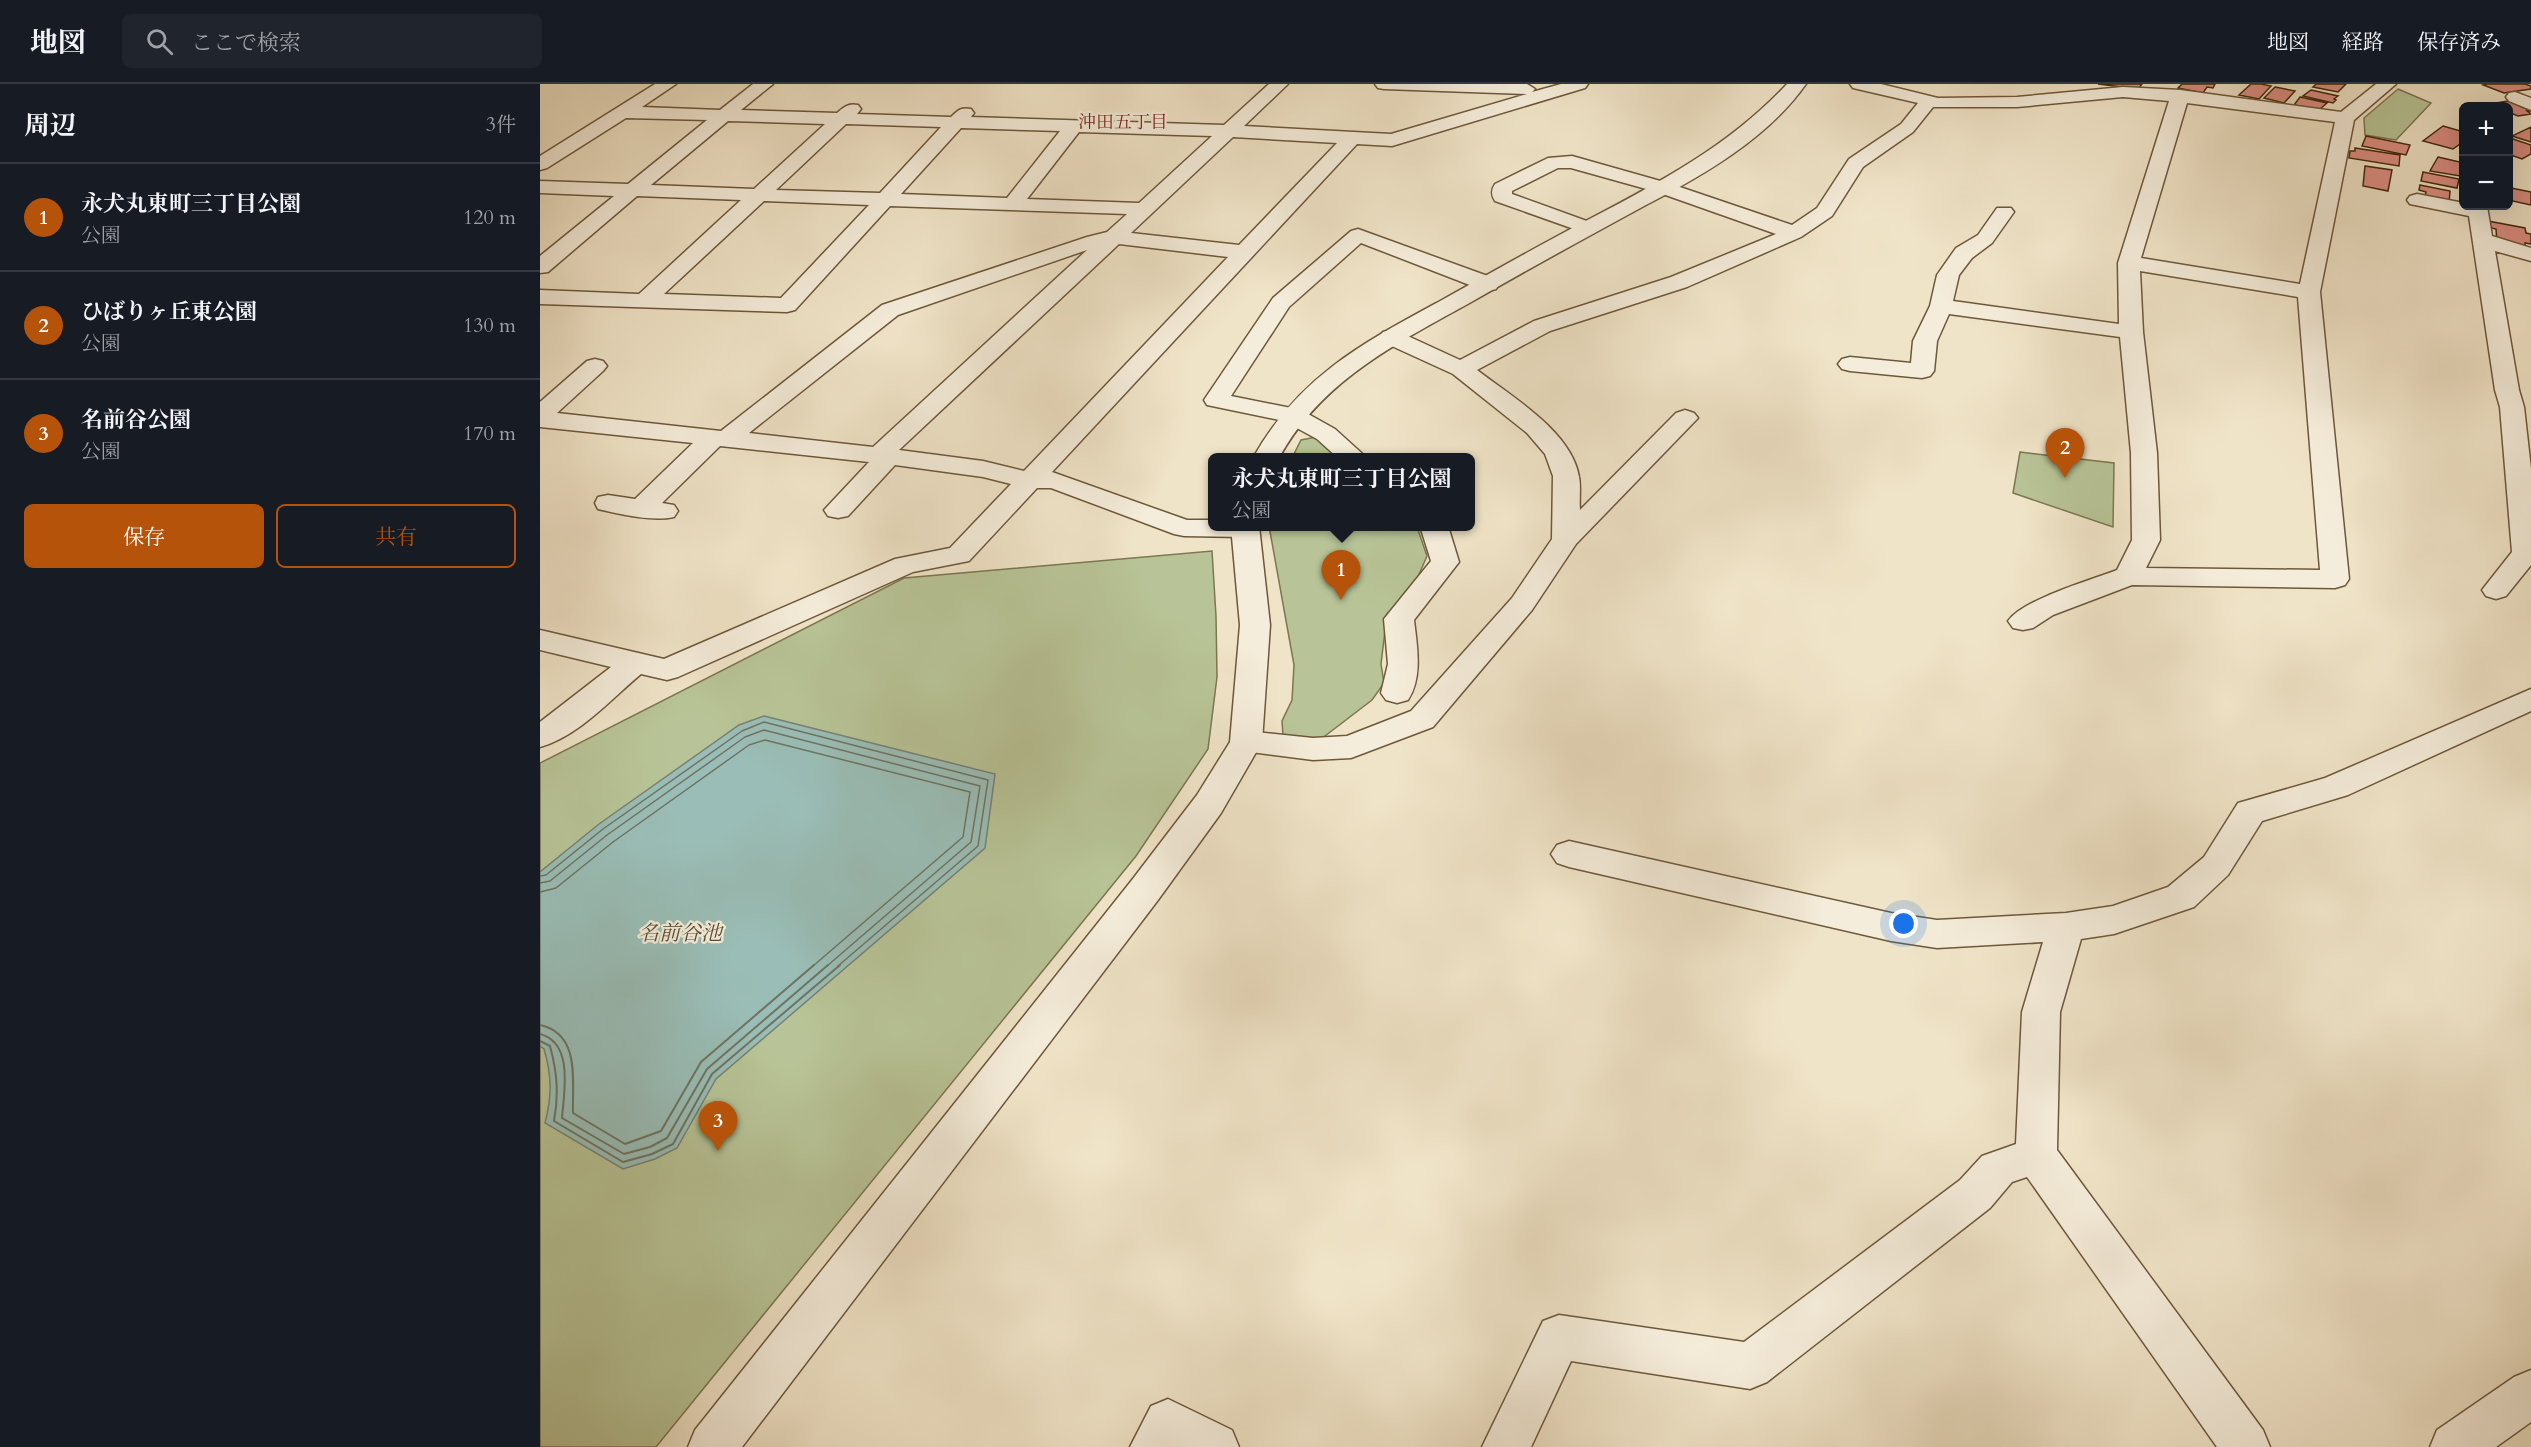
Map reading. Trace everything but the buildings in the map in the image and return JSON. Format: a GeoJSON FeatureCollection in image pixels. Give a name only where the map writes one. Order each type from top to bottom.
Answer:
{"type":"FeatureCollection","features":[{"type":"Feature","properties":{"kind":"street"},"geometry":{"type":"LineString","coordinates":[[540,164],[668,84]]}},
{"type":"Feature","properties":{"kind":"street"},"geometry":{"type":"LineString","coordinates":[[540,267],[764,84]]}},
{"type":"Feature","properties":{"kind":"street"},"geometry":{"type":"LineString","coordinates":[[838,510],[884,455],[1279,84]]}},
{"type":"Feature","properties":{"kind":"street"},"geometry":{"type":"LineString","coordinates":[[1384,84],[1554,90]]}},
{"type":"Feature","properties":{"kind":"street"},"geometry":{"type":"LineString","coordinates":[[622,112],[1231,131],[1392,140],[1579,84]]}},
{"type":"Feature","properties":{"kind":"street"},"geometry":{"type":"LineString","coordinates":[[1268,453],[1276,435],[1292,415],[1313,392],[1335,374],[1391,338],[1588,228],[1664,189],[1729,149],[1759,126],[1797,84]]}},
{"type":"Feature","properties":{"kind":"street"},"geometry":{"type":"LineString","coordinates":[[1859,84],[1920,94],[1938,103],[2017,102],[2123,92],[2180,95],[2345,118]]}},
{"type":"Feature","properties":{"kind":"street"},"geometry":{"type":"LineString","coordinates":[[1961,85],[2002,89],[2025,84]]}},
{"type":"Feature","properties":{"kind":"street"},"geometry":{"type":"LineString","coordinates":[[2220,100],[2236,84]]}},
{"type":"Feature","properties":{"kind":"street"},"geometry":{"type":"LineString","coordinates":[[2023,621],[2043,609],[2128,576],[2335,579],[2309,292],[2345,118],[2387,84]]}},
{"type":"Feature","properties":{"kind":"street"},"geometry":{"type":"LineString","coordinates":[[1461,369],[1542,326],[1679,282],[1794,233],[1825,212],[1856,163],[1907,128],[1920,94]]}},
{"type":"Feature","properties":{"kind":"street"},"geometry":{"type":"LineString","coordinates":[[2128,576],[2146,540],[2144,453],[2130,332],[2129,263],[2180,95]]}},
{"type":"Feature","properties":{"kind":"street"},"geometry":{"type":"LineString","coordinates":[[2514,97],[2531,105]]}},
{"type":"Feature","properties":{"kind":"street"},"geometry":{"type":"LineString","coordinates":[[644,301],[843,119],[859,101]]}},
{"type":"Feature","properties":{"kind":"street"},"geometry":{"type":"LineString","coordinates":[[540,297],[787,305],[975,102]]}},
{"type":"Feature","properties":{"kind":"street"},"geometry":{"type":"LineString","coordinates":[[1014,204],[1073,127]]}},
{"type":"Feature","properties":{"kind":"street"},"geometry":{"type":"LineString","coordinates":[[540,640],[667,670],[905,565],[958,555],[1352,138]]}},
{"type":"Feature","properties":{"kind":"street"},"geometry":{"type":"LineString","coordinates":[[1588,228],[1502,197],[1502,188],[1555,162],[1572,162],[1664,189],[1794,233]]}},
{"type":"Feature","properties":{"kind":"street"},"geometry":{"type":"LineString","coordinates":[[540,188],[1146,209]]}},
{"type":"Feature","properties":{"kind":"street"},"geometry":{"type":"LineString","coordinates":[[2417,200],[2459,206]]}},
{"type":"Feature","properties":{"kind":"street"},"geometry":{"type":"LineString","coordinates":[[2477,210],[2516,404],[2528,554],[2496,590]]}},
{"type":"Feature","properties":{"kind":"street"},"geometry":{"type":"LineString","coordinates":[[1850,364],[1922,371],[1925,341],[1941,306],[1948,275],[1964,253],[1986,239],[2004,212]]}},
{"type":"Feature","properties":{"kind":"street"},"geometry":{"type":"LineString","coordinates":[[1348,453],[1326,434],[1292,415],[1216,399],[1281,303],[1358,235],[1488,284]]}},
{"type":"Feature","properties":{"kind":"street"},"geometry":{"type":"LineString","coordinates":[[608,503],[654,509],[720,438],[890,310],[1094,241],[1115,237],[1243,252]]}},
{"type":"Feature","properties":{"kind":"street"},"geometry":{"type":"LineString","coordinates":[[2482,240],[2531,255]]}},
{"type":"Feature","properties":{"kind":"street"},"geometry":{"type":"LineString","coordinates":[[2129,263],[2309,292]]}},
{"type":"Feature","properties":{"kind":"street"},"geometry":{"type":"LineString","coordinates":[[1941,306],[2130,332]]}},
{"type":"Feature","properties":{"kind":"street"},"geometry":{"type":"LineString","coordinates":[[1391,338],[1461,369],[1536,428],[1557,452],[1566,476],[1566,539]]}},
{"type":"Feature","properties":{"kind":"street"},"geometry":{"type":"LineString","coordinates":[[540,417],[595,366]]}},
{"type":"Feature","properties":{"kind":"street"},"geometry":{"type":"LineString","coordinates":[[2516,404],[2531,382]]}},
{"type":"Feature","properties":{"kind":"street"},"geometry":{"type":"LineString","coordinates":[[540,417],[884,455],[984,469],[1028,480],[1054,480],[1184,528],[1208,528]]}},
{"type":"Feature","properties":{"kind":"street"},"geometry":{"type":"LineString","coordinates":[[1246,742],[1313,748],[1351,747],[1422,720],[1522,604],[1566,539],[1685,418]]}},
{"type":"Feature","properties":{"kind":"street"},"geometry":{"type":"LineString","coordinates":[[712,1447],[1145,890],[1209,804],[1246,742],[1255,625],[1245,531]]}},
{"type":"Feature","properties":{"kind":"street"},"geometry":{"type":"LineString","coordinates":[[1397,693],[1403,664],[1399,619],[1445,562],[1436,531]]}},
{"type":"Feature","properties":{"kind":"street"},"geometry":{"type":"LineString","coordinates":[[540,736],[560,725],[636,662]]}},
{"type":"Feature","properties":{"kind":"street"},"geometry":{"type":"LineString","coordinates":[[1569,854],[1891,927],[1937,934],[2067,927],[2114,920],[2181,897],[2216,866],[2250,812],[2336,787],[2531,699]]}},
{"type":"Feature","properties":{"kind":"street"},"geometry":{"type":"LineString","coordinates":[[2067,927],[2041,1012],[2036,1155],[2246,1447]]}},
{"type":"Feature","properties":{"kind":"street"},"geometry":{"type":"LineString","coordinates":[[1506,1447],[1559,1338],[1750,1366],[1975,1194],[1997,1169],[2036,1155]]}},
{"type":"Feature","properties":{"kind":"street"},"geometry":{"type":"LineString","coordinates":[[2454,1447],[2531,1394]]}},
{"type":"Feature","properties":{"kind":"street"},"geometry":{"type":"LineString","coordinates":[[1154,1447],[1168,1423],[1215,1447]]}},
{"type":"Feature","properties":{"kind":"green space"},"geometry":{"type":"Polygon","coordinates":[[[2398,89],[2431,103],[2396,140],[2365,135],[2364,118],[2398,89]]]}},
{"type":"Feature","properties":{"kind":"green space"},"geometry":{"type":"Polygon","coordinates":[[[1316,437],[1333,453],[1294,453],[1301,440],[1316,437]]]}},
{"type":"Feature","properties":{"kind":"green space"},"geometry":{"type":"Polygon","coordinates":[[[2020,452],[2114,463],[2113,527],[2013,493],[2020,452]]]}},
{"type":"Feature","properties":{"kind":"green space"},"geometry":{"type":"Polygon","coordinates":[[[1270,531],[1418,531],[1427,556],[1414,586],[1387,614],[1381,664],[1384,683],[1372,700],[1321,739],[1283,735],[1282,721],[1292,700],[1294,665],[1270,531]]]}},
{"type":"Feature","properties":{"kind":"green space"},"geometry":{"type":"Polygon","coordinates":[[[1212,551],[1217,677],[1208,749],[1136,856],[656,1447],[540,1447],[540,763],[904,578],[1212,551]]]}},
{"type":"Feature","properties":{"kind":"water","name":"名前谷池"},"geometry":{"type":"Polygon","coordinates":[[[764,716],[995,774],[985,848],[716,1079],[677,1148],[655,1159],[623,1169],[545,1123],[549,1104],[550,1077],[544,1049],[540,1046],[540,872],[599,824],[739,725],[764,716]]]}},
{"type":"Feature","properties":{"kind":"place","name":"ひばりヶ丘東公園"},"geometry":{"type":"Point","coordinates":[2065,478]}},
{"type":"Feature","properties":{"kind":"place","name":"永犬丸東町三丁目公園"},"geometry":{"type":"Point","coordinates":[1341,600]}},
{"type":"Feature","properties":{"kind":"place","name":"名前谷公園"},"geometry":{"type":"Point","coordinates":[718,1151]}},
{"type":"Feature","properties":{"kind":"district","name":"沖田五丁目"},"geometry":{"type":"Point","coordinates":[1123,122]}}]}
